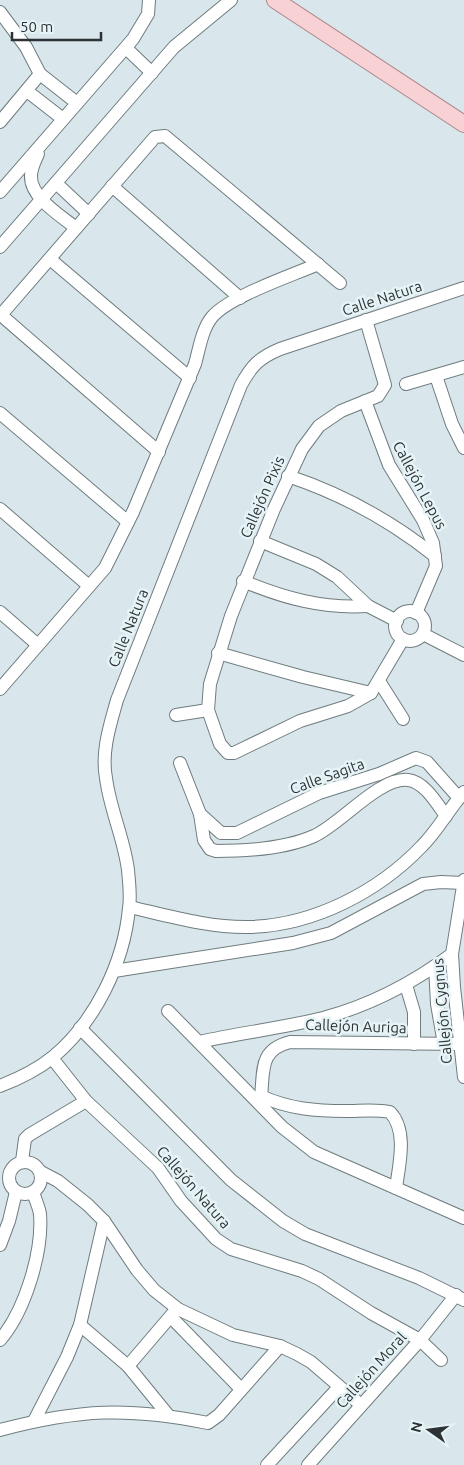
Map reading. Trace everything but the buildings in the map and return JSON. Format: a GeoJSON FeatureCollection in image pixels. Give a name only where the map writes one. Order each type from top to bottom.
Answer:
{"type":"FeatureCollection","features":[{"type":"Feature","properties":{"kind":"main road"},"geometry":{"type":"LineString","coordinates":[[275,0],[464,124]]}},
{"type":"Feature","properties":{"kind":"street"},"geometry":{"type":"LineString","coordinates":[[0,192],[126,48],[148,14],[150,0]]}},
{"type":"Feature","properties":{"kind":"street"},"geometry":{"type":"LineString","coordinates":[[0,247],[174,47],[231,0]]}},
{"type":"Feature","properties":{"kind":"street"},"geometry":{"type":"LineString","coordinates":[[0,12],[26,46],[40,74],[77,103]]}},
{"type":"Feature","properties":{"kind":"street"},"geometry":{"type":"LineString","coordinates":[[126,48],[152,73]]}},
{"type":"Feature","properties":{"kind":"street"},"geometry":{"type":"LineString","coordinates":[[1,120],[40,74]]}},
{"type":"Feature","properties":{"kind":"street"},"geometry":{"type":"LineString","coordinates":[[27,91],[63,120]]}},
{"type":"Feature","properties":{"kind":"street"},"geometry":{"type":"LineString","coordinates":[[159,452],[0,316],[155,137],[165,136],[340,283]]}},
{"type":"Feature","properties":{"kind":"street"},"geometry":{"type":"LineString","coordinates":[[42,144],[31,175],[33,187],[42,199],[76,228]]}},
{"type":"Feature","properties":{"kind":"street"},"geometry":{"type":"LineString","coordinates":[[56,183],[89,214]]}},
{"type":"Feature","properties":{"kind":"street"},"geometry":{"type":"LineString","coordinates":[[112,186],[240,298]]}},
{"type":"Feature","properties":{"kind":"street"},"geometry":{"type":"LineString","coordinates":[[50,259],[190,378]]}},
{"type":"Feature","properties":{"kind":"street"},"geometry":{"type":"LineString","coordinates":[[0,689],[105,568],[159,452],[190,378],[211,318],[231,302],[318,264]]}},
{"type":"Feature","properties":{"kind":"street","name":"Calle Natura"},"geometry":{"type":"LineString","coordinates":[[0,1086],[23,1077],[52,1058],[80,1028],[114,971],[130,907],[123,839],[105,778],[108,730],[117,700],[241,385],[252,366],[265,355],[464,288]]}},
{"type":"Feature","properties":{"kind":"street","name":"Callejón Pixis"},"geometry":{"type":"LineString","coordinates":[[366,320],[384,376],[384,393],[341,411],[319,426],[302,449],[288,476],[244,581],[218,653],[210,684],[208,710],[220,744],[228,753],[234,753],[300,721],[348,706],[371,692],[403,640]]}},
{"type":"Feature","properties":{"kind":"street"},"geometry":{"type":"LineString","coordinates":[[406,384],[464,367]]}},
{"type":"Feature","properties":{"kind":"street"},"geometry":{"type":"LineString","coordinates":[[436,376],[452,424],[464,448]]}},
{"type":"Feature","properties":{"kind":"street","name":"Callejón Lepus"},"geometry":{"type":"LineString","coordinates":[[365,401],[388,465],[429,531],[435,556],[432,578],[416,613]]}},
{"type":"Feature","properties":{"kind":"street"},"geometry":{"type":"LineString","coordinates":[[0,413],[128,522]]}},
{"type":"Feature","properties":{"kind":"street","name":"Callejón Lepus"},"geometry":{"type":"LineString","coordinates":[[288,476],[324,488],[363,507],[435,556]]}},
{"type":"Feature","properties":{"kind":"street"},"geometry":{"type":"LineString","coordinates":[[0,509],[89,586]]}},
{"type":"Feature","properties":{"kind":"street"},"geometry":{"type":"LineString","coordinates":[[260,541],[316,564],[337,577],[368,606],[397,621]]}},
{"type":"Feature","properties":{"kind":"street"},"geometry":{"type":"LineString","coordinates":[[244,581],[297,601],[335,607],[368,606]]}},
{"type":"Feature","properties":{"kind":"street"},"geometry":{"type":"LineString","coordinates":[[0,612],[38,645]]}},
{"type":"Feature","properties":{"kind":"street"},"geometry":{"type":"LineString","coordinates":[[416,613],[424,622],[423,634],[414,641],[403,640],[396,631],[397,621],[403,614],[416,613]]}},
{"type":"Feature","properties":{"kind":"street"},"geometry":{"type":"LineString","coordinates":[[423,634],[464,655]]}},
{"type":"Feature","properties":{"kind":"street"},"geometry":{"type":"LineString","coordinates":[[218,653],[303,677],[371,692]]}},
{"type":"Feature","properties":{"kind":"street"},"geometry":{"type":"LineString","coordinates":[[379,681],[403,719]]}},
{"type":"Feature","properties":{"kind":"street"},"geometry":{"type":"LineString","coordinates":[[176,715],[208,710]]}},
{"type":"Feature","properties":{"kind":"street","name":"Calle Sagita"},"geometry":{"type":"LineString","coordinates":[[237,833],[319,793],[379,774],[408,760],[423,759],[462,795]]}},
{"type":"Feature","properties":{"kind":"street"},"geometry":{"type":"LineString","coordinates":[[180,763],[200,814],[204,840],[210,849],[271,848],[313,837],[333,826],[384,787],[400,781],[416,783],[429,794],[446,816]]}},
{"type":"Feature","properties":{"kind":"street"},"geometry":{"type":"LineString","coordinates":[[379,774],[384,787]]}},
{"type":"Feature","properties":{"kind":"street"},"geometry":{"type":"LineString","coordinates":[[130,907],[204,924],[249,927],[292,923],[328,911],[398,869],[423,846],[462,795]]}},
{"type":"Feature","properties":{"kind":"street"},"geometry":{"type":"LineString","coordinates":[[200,814],[221,833],[237,833],[244,849]]}},
{"type":"Feature","properties":{"kind":"street"},"geometry":{"type":"LineString","coordinates":[[114,971],[293,943],[331,932],[423,884],[464,882]]}},
{"type":"Feature","properties":{"kind":"street","name":"Callejón Cygnus"},"geometry":{"type":"LineString","coordinates":[[464,882],[452,954],[464,1076]]}},
{"type":"Feature","properties":{"kind":"street","name":"Callejón Auriga"},"geometry":{"type":"LineString","coordinates":[[199,1042],[322,1018],[374,1001],[406,985],[452,954]]}},
{"type":"Feature","properties":{"kind":"street","name":"Callejón Cygnus"},"geometry":{"type":"LineString","coordinates":[[435,966],[437,1004],[444,1044]]}},
{"type":"Feature","properties":{"kind":"street"},"geometry":{"type":"LineString","coordinates":[[406,985],[414,1012],[414,1044]]}},
{"type":"Feature","properties":{"kind":"street"},"geometry":{"type":"LineString","coordinates":[[168,1011],[260,1100],[282,1127],[314,1152],[464,1218]]}},
{"type":"Feature","properties":{"kind":"street","name":"Callejón Natura"},"geometry":{"type":"LineString","coordinates":[[80,1028],[225,1174],[282,1221],[305,1234],[419,1278],[460,1298]]}},
{"type":"Feature","properties":{"kind":"street","name":"Callejón Auriga"},"geometry":{"type":"LineString","coordinates":[[260,1100],[266,1060],[271,1050],[279,1045],[309,1040],[460,1044]]}},
{"type":"Feature","properties":{"kind":"street","name":"Callejón Natura"},"geometry":{"type":"LineString","coordinates":[[52,1058],[86,1101],[158,1168],[181,1201],[216,1238],[231,1249],[302,1270],[319,1279],[420,1340],[441,1360]]}},
{"type":"Feature","properties":{"kind":"street"},"geometry":{"type":"LineString","coordinates":[[260,1100],[300,1109],[390,1112],[397,1122],[399,1132],[400,1150],[396,1188]]}},
{"type":"Feature","properties":{"kind":"street"},"geometry":{"type":"LineString","coordinates":[[22,1162],[25,1139],[29,1135],[86,1101]]}},
{"type":"Feature","properties":{"kind":"street"},"geometry":{"type":"LineString","coordinates":[[40,1172],[40,1184],[33,1192],[28,1194],[16,1192],[8,1178],[12,1167],[22,1162],[33,1164],[40,1172],[73,1192],[104,1221],[136,1270],[241,1390]]}},
{"type":"Feature","properties":{"kind":"street"},"geometry":{"type":"LineString","coordinates":[[0,1245],[9,1221],[16,1192]]}},
{"type":"Feature","properties":{"kind":"street"},"geometry":{"type":"LineString","coordinates":[[0,1340],[11,1327],[34,1264],[40,1228],[40,1212],[33,1192]]}},
{"type":"Feature","properties":{"kind":"street"},"geometry":{"type":"LineString","coordinates":[[34,1421],[67,1357],[80,1325],[104,1221]]}},
{"type":"Feature","properties":{"kind":"street","name":"Callejón Moral"},"geometry":{"type":"LineString","coordinates":[[308,1465],[460,1298]]}},
{"type":"Feature","properties":{"kind":"street"},"geometry":{"type":"LineString","coordinates":[[174,1313],[233,1335],[280,1346],[311,1362],[361,1405]]}},
{"type":"Feature","properties":{"kind":"street"},"geometry":{"type":"LineString","coordinates":[[128,1366],[174,1313]]}},
{"type":"Feature","properties":{"kind":"street"},"geometry":{"type":"LineString","coordinates":[[80,1325],[128,1366],[168,1414]]}},
{"type":"Feature","properties":{"kind":"street"},"geometry":{"type":"LineString","coordinates":[[0,1430],[77,1413],[115,1411],[168,1414],[208,1423],[219,1414],[280,1346]]}},
{"type":"Feature","properties":{"kind":"street"},"geometry":{"type":"LineString","coordinates":[[267,1465],[339,1387]]}}]}
